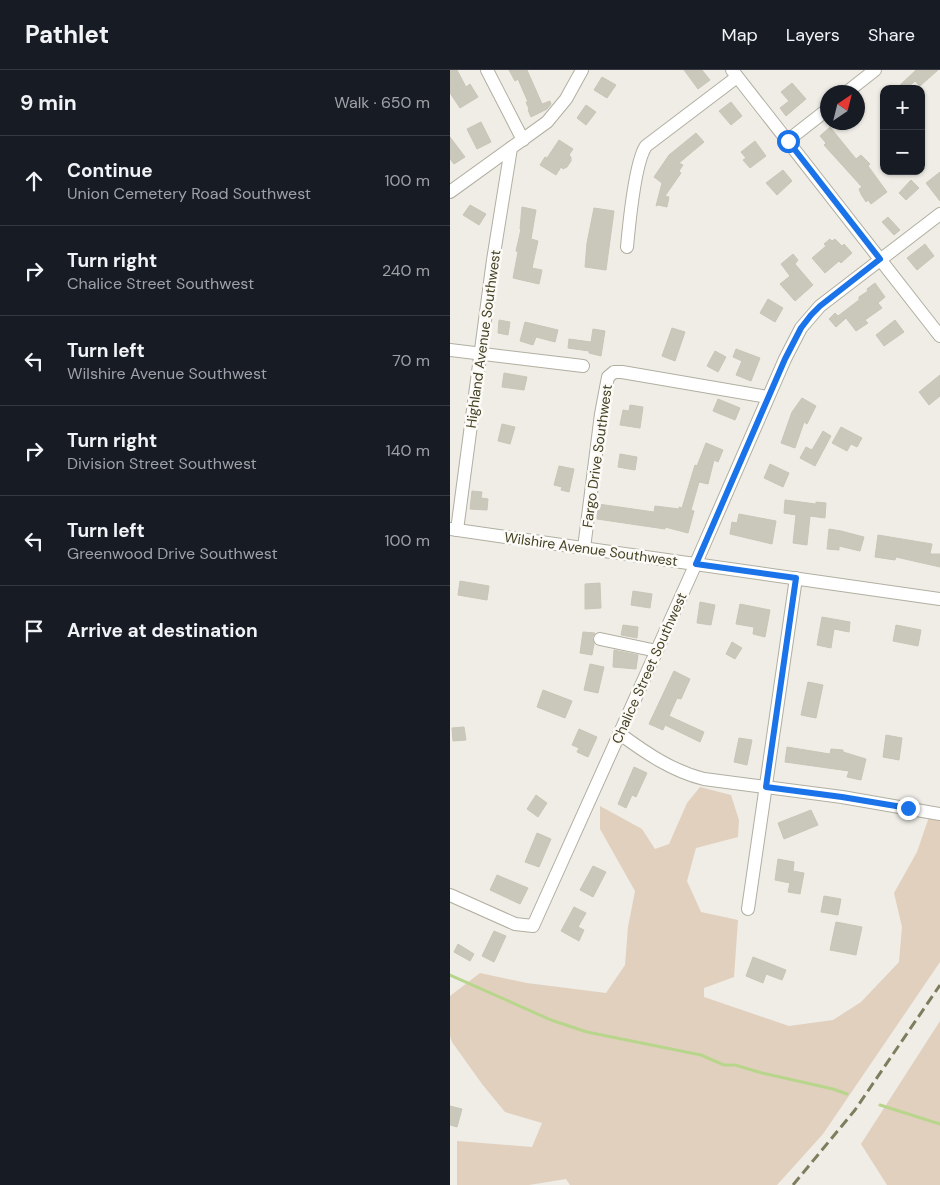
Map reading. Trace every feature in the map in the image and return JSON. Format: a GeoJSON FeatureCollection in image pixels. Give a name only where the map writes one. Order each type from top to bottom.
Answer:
{"type":"FeatureCollection","features":[{"type":"Feature","properties":{"kind":"street"},"geometry":{"type":"LineString","coordinates":[[487,70],[523,140]]}},
{"type":"Feature","properties":{"kind":"street"},"geometry":{"type":"LineString","coordinates":[[450,192],[547,122],[566,99],[582,70]]}},
{"type":"Feature","properties":{"kind":"street"},"geometry":{"type":"LineString","coordinates":[[856,85],[875,70]]}},
{"type":"Feature","properties":{"kind":"street"},"geometry":{"type":"LineString","coordinates":[[626,247],[642,152],[646,146],[735,73],[940,336]]}},
{"type":"Feature","properties":{"kind":"street"},"geometry":{"type":"LineString","coordinates":[[788,141],[820,115]]}},
{"type":"Feature","properties":{"kind":"street","name":"Highland Avenue Southwest"},"geometry":{"type":"LineString","coordinates":[[453,529],[482,354],[493,260],[511,148]]}},
{"type":"Feature","properties":{"kind":"street","name":"Chalice Street Southwest"},"geometry":{"type":"LineString","coordinates":[[450,894],[515,924],[533,926],[696,564],[768,397],[797,336],[811,315],[820,306],[940,214]]}},
{"type":"Feature","properties":{"kind":"street"},"geometry":{"type":"LineString","coordinates":[[450,350],[583,366]]}},
{"type":"Feature","properties":{"kind":"street","name":"Fargo Drive Southwest"},"geometry":{"type":"LineString","coordinates":[[584,548],[601,414],[608,377],[614,372],[768,397]]}},
{"type":"Feature","properties":{"kind":"street","name":"Wilshire Avenue Southwest"},"geometry":{"type":"LineString","coordinates":[[453,529],[940,599]]}},
{"type":"Feature","properties":{"kind":"street"},"geometry":{"type":"LineString","coordinates":[[748,909],[796,578]]}},
{"type":"Feature","properties":{"kind":"street"},"geometry":{"type":"LineString","coordinates":[[600,639],[657,650]]}},
{"type":"Feature","properties":{"kind":"street"},"geometry":{"type":"LineString","coordinates":[[620,734],[664,764],[688,775],[704,779],[842,797],[940,814]]}},
{"type":"Feature","properties":{"kind":"shaded area"},"geometry":{"type":"Polygon","coordinates":[[[700,787],[731,795],[739,820],[738,837],[696,848],[687,881],[701,912],[738,920],[734,977],[704,988],[704,997],[789,1026],[833,1020],[861,1002],[899,962],[902,927],[894,893],[917,852],[929,817],[940,816],[940,962],[823,1134],[777,1185],[570,1185],[566,1179],[529,1185],[457,1185],[457,1141],[532,1147],[542,1123],[505,1112],[482,1084],[452,1042],[450,1036],[450,996],[480,973],[527,983],[606,993],[625,965],[628,927],[635,891],[600,829],[600,806],[642,829],[655,849],[669,844],[687,803],[700,787]]]}},
{"type":"Feature","properties":{"kind":"shaded area"},"geometry":{"type":"Polygon","coordinates":[[[940,1021],[940,1185],[887,1185],[861,1144],[940,1021]]]}},
{"type":"Feature","properties":{"kind":"building"},"geometry":{"type":"Polygon","coordinates":[[[450,70],[457,70],[466,87],[470,84],[478,97],[460,108],[450,93],[450,70]]]}},
{"type":"Feature","properties":{"kind":"building"},"geometry":{"type":"Polygon","coordinates":[[[509,70],[527,70],[542,104],[550,101],[551,104],[547,109],[531,117],[526,102],[528,102],[518,79],[515,81],[509,70]]]}},
{"type":"Feature","properties":{"kind":"building"},"geometry":{"type":"Polygon","coordinates":[[[684,70],[702,70],[710,80],[698,89],[684,70]]]}},
{"type":"Feature","properties":{"kind":"building"},"geometry":{"type":"Polygon","coordinates":[[[916,70],[938,70],[921,85],[915,81],[910,85],[900,85],[916,70]]]}},
{"type":"Feature","properties":{"kind":"building"},"geometry":{"type":"Polygon","coordinates":[[[602,77],[616,85],[607,98],[594,90],[602,77]]]}},
{"type":"Feature","properties":{"kind":"building"},"geometry":{"type":"Polygon","coordinates":[[[792,83],[806,99],[786,116],[780,108],[789,101],[781,92],[792,83]]]}},
{"type":"Feature","properties":{"kind":"building"},"geometry":{"type":"Polygon","coordinates":[[[731,102],[742,116],[731,125],[719,111],[731,102]]]}},
{"type":"Feature","properties":{"kind":"building"},"geometry":{"type":"Polygon","coordinates":[[[586,105],[596,112],[586,125],[577,118],[586,105]]]}},
{"type":"Feature","properties":{"kind":"building"},"geometry":{"type":"Polygon","coordinates":[[[481,122],[491,142],[477,149],[467,129],[481,122]]]}},
{"type":"Feature","properties":{"kind":"building"},"geometry":{"type":"Polygon","coordinates":[[[827,130],[832,130],[856,159],[861,155],[870,164],[868,166],[887,192],[871,204],[868,200],[866,202],[859,189],[862,187],[824,145],[826,143],[820,136],[827,130]]]}},
{"type":"Feature","properties":{"kind":"building"},"geometry":{"type":"Polygon","coordinates":[[[696,133],[704,142],[679,163],[683,165],[679,171],[681,173],[665,196],[669,197],[667,207],[656,206],[662,183],[654,177],[669,155],[696,133]]]}},
{"type":"Feature","properties":{"kind":"building"},"geometry":{"type":"Polygon","coordinates":[[[450,137],[465,157],[454,164],[450,159],[450,137]]]}},
{"type":"Feature","properties":{"kind":"building"},"geometry":{"type":"Polygon","coordinates":[[[559,140],[573,149],[569,155],[571,161],[567,167],[563,169],[561,167],[556,175],[540,165],[559,140]]]}},
{"type":"Feature","properties":{"kind":"building"},"geometry":{"type":"Polygon","coordinates":[[[755,141],[766,156],[750,168],[743,160],[746,158],[741,152],[755,141]]]}},
{"type":"Feature","properties":{"kind":"building"},"geometry":{"type":"Polygon","coordinates":[[[783,170],[792,181],[777,195],[766,183],[783,170]]]}},
{"type":"Feature","properties":{"kind":"building"},"geometry":{"type":"Polygon","coordinates":[[[940,172],[940,201],[926,183],[940,172]]]}},
{"type":"Feature","properties":{"kind":"building"},"geometry":{"type":"Polygon","coordinates":[[[911,180],[919,188],[906,200],[899,193],[911,180]]]}},
{"type":"Feature","properties":{"kind":"building"},"geometry":{"type":"Polygon","coordinates":[[[470,205],[486,214],[479,225],[463,215],[470,205]]]}},
{"type":"Feature","properties":{"kind":"building"},"geometry":{"type":"Polygon","coordinates":[[[522,207],[536,210],[531,239],[538,241],[532,268],[542,270],[539,284],[513,278],[521,229],[522,207]]]}},
{"type":"Feature","properties":{"kind":"building"},"geometry":{"type":"Polygon","coordinates":[[[594,208],[614,211],[606,270],[585,267],[587,243],[594,208]]]}},
{"type":"Feature","properties":{"kind":"building"},"geometry":{"type":"Polygon","coordinates":[[[888,217],[900,230],[894,235],[882,222],[888,217]]]}},
{"type":"Feature","properties":{"kind":"building"},"geometry":{"type":"Polygon","coordinates":[[[830,239],[832,241],[835,239],[842,246],[844,244],[852,253],[825,273],[812,258],[826,246],[824,244],[830,239]]]}},
{"type":"Feature","properties":{"kind":"building"},"geometry":{"type":"Polygon","coordinates":[[[925,244],[934,256],[917,270],[907,258],[925,244]]]}},
{"type":"Feature","properties":{"kind":"building"},"geometry":{"type":"Polygon","coordinates":[[[793,254],[798,260],[795,264],[813,285],[795,301],[780,284],[790,276],[781,264],[793,254]]]}},
{"type":"Feature","properties":{"kind":"building"},"geometry":{"type":"Polygon","coordinates":[[[875,283],[885,297],[878,303],[882,308],[865,320],[868,323],[856,331],[846,318],[836,327],[829,319],[835,313],[838,316],[859,300],[859,297],[875,283]]]}},
{"type":"Feature","properties":{"kind":"building"},"geometry":{"type":"Polygon","coordinates":[[[768,299],[783,308],[775,322],[760,313],[768,299]]]}},
{"type":"Feature","properties":{"kind":"building"},"geometry":{"type":"Polygon","coordinates":[[[499,320],[510,322],[508,335],[498,333],[499,320]]]}},
{"type":"Feature","properties":{"kind":"building"},"geometry":{"type":"Polygon","coordinates":[[[895,320],[904,332],[884,346],[876,335],[895,320]]]}},
{"type":"Feature","properties":{"kind":"building"},"geometry":{"type":"Polygon","coordinates":[[[525,322],[558,330],[555,342],[536,337],[533,345],[520,341],[525,322]]]}},
{"type":"Feature","properties":{"kind":"building"},"geometry":{"type":"Polygon","coordinates":[[[672,328],[685,332],[675,361],[662,356],[672,328]]]}},
{"type":"Feature","properties":{"kind":"building"},"geometry":{"type":"Polygon","coordinates":[[[593,329],[605,331],[601,356],[589,353],[589,351],[568,348],[569,339],[591,342],[593,329]]]}},
{"type":"Feature","properties":{"kind":"building"},"geometry":{"type":"Polygon","coordinates":[[[736,349],[760,358],[751,381],[736,375],[742,361],[733,357],[736,349]]]}},
{"type":"Feature","properties":{"kind":"building"},"geometry":{"type":"Polygon","coordinates":[[[715,351],[726,357],[718,372],[707,366],[715,351]]]}},
{"type":"Feature","properties":{"kind":"building"},"geometry":{"type":"Polygon","coordinates":[[[504,373],[527,377],[524,390],[502,387],[504,373]]]}},
{"type":"Feature","properties":{"kind":"building"},"geometry":{"type":"Polygon","coordinates":[[[940,375],[940,396],[929,405],[919,392],[940,375]]]}},
{"type":"Feature","properties":{"kind":"building"},"geometry":{"type":"Polygon","coordinates":[[[802,398],[816,406],[807,424],[804,422],[795,448],[781,443],[792,412],[802,398]]]}},
{"type":"Feature","properties":{"kind":"building"},"geometry":{"type":"Polygon","coordinates":[[[718,399],[740,408],[735,420],[713,411],[718,399]]]}},
{"type":"Feature","properties":{"kind":"building"},"geometry":{"type":"Polygon","coordinates":[[[630,405],[643,407],[640,428],[620,425],[623,410],[629,411],[630,405]]]}},
{"type":"Feature","properties":{"kind":"building"},"geometry":{"type":"Polygon","coordinates":[[[502,424],[515,427],[510,444],[498,441],[502,424]]]}},
{"type":"Feature","properties":{"kind":"building"},"geometry":{"type":"Polygon","coordinates":[[[841,427],[862,438],[857,447],[851,444],[847,451],[832,443],[841,427]]]}},
{"type":"Feature","properties":{"kind":"building"},"geometry":{"type":"Polygon","coordinates":[[[823,431],[831,436],[815,466],[800,458],[806,447],[812,450],[823,431]]]}},
{"type":"Feature","properties":{"kind":"building"},"geometry":{"type":"Polygon","coordinates":[[[706,443],[723,450],[718,462],[714,460],[708,484],[699,482],[691,510],[694,511],[688,533],[665,527],[665,529],[597,519],[598,504],[654,512],[655,506],[682,508],[695,465],[697,466],[706,443]]]}},
{"type":"Feature","properties":{"kind":"building"},"geometry":{"type":"Polygon","coordinates":[[[620,454],[637,457],[635,470],[618,467],[620,454]]]}},
{"type":"Feature","properties":{"kind":"building"},"geometry":{"type":"Polygon","coordinates":[[[770,464],[789,473],[783,487],[764,478],[770,464]]]}},
{"type":"Feature","properties":{"kind":"building"},"geometry":{"type":"Polygon","coordinates":[[[559,466],[574,469],[569,492],[561,490],[562,487],[554,485],[559,466]]]}},
{"type":"Feature","properties":{"kind":"building"},"geometry":{"type":"Polygon","coordinates":[[[472,491],[482,492],[481,498],[488,499],[487,510],[470,509],[472,491]]]}},
{"type":"Feature","properties":{"kind":"building"},"geometry":{"type":"Polygon","coordinates":[[[785,500],[816,504],[816,502],[826,503],[825,518],[810,516],[807,545],[793,543],[796,515],[784,513],[785,500]]]}},
{"type":"Feature","properties":{"kind":"building"},"geometry":{"type":"Polygon","coordinates":[[[739,514],[776,521],[772,544],[730,534],[732,522],[737,523],[739,514]]]}},
{"type":"Feature","properties":{"kind":"building"},"geometry":{"type":"Polygon","coordinates":[[[829,529],[864,537],[860,551],[839,546],[839,550],[827,549],[829,529]]]}},
{"type":"Feature","properties":{"kind":"building"},"geometry":{"type":"Polygon","coordinates":[[[878,535],[932,544],[930,554],[940,554],[940,567],[896,557],[895,560],[875,557],[878,535]]]}},
{"type":"Feature","properties":{"kind":"building"},"geometry":{"type":"Polygon","coordinates":[[[460,581],[489,586],[487,600],[458,595],[460,581]]]}},
{"type":"Feature","properties":{"kind":"building"},"geometry":{"type":"Polygon","coordinates":[[[600,583],[601,608],[585,609],[585,584],[600,583]]]}},
{"type":"Feature","properties":{"kind":"building"},"geometry":{"type":"Polygon","coordinates":[[[633,591],[652,594],[650,608],[631,605],[633,591]]]}},
{"type":"Feature","properties":{"kind":"building"},"geometry":{"type":"Polygon","coordinates":[[[700,602],[715,605],[711,625],[697,623],[700,602]]]}},
{"type":"Feature","properties":{"kind":"building"},"geometry":{"type":"Polygon","coordinates":[[[740,604],[770,610],[765,637],[753,634],[754,627],[736,624],[740,604]]]}},
{"type":"Feature","properties":{"kind":"building"},"geometry":{"type":"Polygon","coordinates":[[[822,617],[850,622],[849,632],[834,629],[831,648],[817,645],[822,617]]]}},
{"type":"Feature","properties":{"kind":"building"},"geometry":{"type":"Polygon","coordinates":[[[623,625],[638,627],[637,638],[621,635],[623,625]]]}},
{"type":"Feature","properties":{"kind":"building"},"geometry":{"type":"Polygon","coordinates":[[[896,625],[921,630],[918,646],[893,641],[896,625]]]}},
{"type":"Feature","properties":{"kind":"building"},"geometry":{"type":"Polygon","coordinates":[[[583,632],[595,633],[592,638],[594,644],[592,655],[580,653],[583,632]]]}},
{"type":"Feature","properties":{"kind":"building"},"geometry":{"type":"Polygon","coordinates":[[[732,642],[742,648],[735,659],[726,654],[732,642]]]}},
{"type":"Feature","properties":{"kind":"building"},"geometry":{"type":"Polygon","coordinates":[[[614,650],[638,655],[636,669],[613,667],[614,650]]]}},
{"type":"Feature","properties":{"kind":"building"},"geometry":{"type":"Polygon","coordinates":[[[590,664],[604,667],[598,693],[584,690],[590,664]]]}},
{"type":"Feature","properties":{"kind":"building"},"geometry":{"type":"Polygon","coordinates":[[[674,671],[690,679],[681,699],[677,698],[669,716],[704,732],[700,742],[665,725],[663,730],[649,724],[674,671]]]}},
{"type":"Feature","properties":{"kind":"building"},"geometry":{"type":"Polygon","coordinates":[[[808,682],[823,685],[816,718],[801,715],[808,682]]]}},
{"type":"Feature","properties":{"kind":"building"},"geometry":{"type":"Polygon","coordinates":[[[543,690],[572,701],[565,718],[537,707],[543,690]]]}},
{"type":"Feature","properties":{"kind":"building"},"geometry":{"type":"Polygon","coordinates":[[[464,727],[466,740],[453,741],[452,728],[464,727]]]}},
{"type":"Feature","properties":{"kind":"building"},"geometry":{"type":"Polygon","coordinates":[[[579,729],[597,737],[588,757],[577,752],[579,748],[572,745],[579,729]]]}},
{"type":"Feature","properties":{"kind":"building"},"geometry":{"type":"Polygon","coordinates":[[[886,735],[902,738],[899,760],[883,757],[886,735]]]}},
{"type":"Feature","properties":{"kind":"building"},"geometry":{"type":"Polygon","coordinates":[[[739,738],[752,740],[747,765],[734,762],[739,738]]]}},
{"type":"Feature","properties":{"kind":"building"},"geometry":{"type":"Polygon","coordinates":[[[787,747],[830,754],[831,749],[843,750],[843,752],[866,759],[861,780],[847,777],[849,771],[785,762],[787,747]]]}},
{"type":"Feature","properties":{"kind":"building"},"geometry":{"type":"Polygon","coordinates":[[[634,767],[647,773],[636,797],[632,795],[626,808],[618,804],[634,767]]]}},
{"type":"Feature","properties":{"kind":"building"},"geometry":{"type":"Polygon","coordinates":[[[536,795],[547,803],[538,817],[527,809],[536,795]]]}},
{"type":"Feature","properties":{"kind":"building"},"geometry":{"type":"Polygon","coordinates":[[[811,810],[818,825],[784,839],[778,823],[811,810]]]}},
{"type":"Feature","properties":{"kind":"building"},"geometry":{"type":"Polygon","coordinates":[[[537,833],[551,839],[539,867],[525,862],[537,833]]]}},
{"type":"Feature","properties":{"kind":"building"},"geometry":{"type":"Polygon","coordinates":[[[778,859],[794,862],[793,871],[804,873],[800,894],[788,892],[790,883],[775,880],[778,859]]]}},
{"type":"Feature","properties":{"kind":"building"},"geometry":{"type":"Polygon","coordinates":[[[593,866],[606,872],[593,897],[580,890],[593,866]]]}},
{"type":"Feature","properties":{"kind":"building"},"geometry":{"type":"Polygon","coordinates":[[[497,875],[528,888],[520,904],[490,890],[497,875]]]}},
{"type":"Feature","properties":{"kind":"building"},"geometry":{"type":"Polygon","coordinates":[[[824,896],[841,899],[838,915],[821,912],[824,896]]]}},
{"type":"Feature","properties":{"kind":"building"},"geometry":{"type":"Polygon","coordinates":[[[574,907],[586,913],[578,927],[584,930],[579,941],[561,931],[574,907]]]}},
{"type":"Feature","properties":{"kind":"building"},"geometry":{"type":"Polygon","coordinates":[[[836,922],[862,927],[856,955],[830,950],[836,922]]]}},
{"type":"Feature","properties":{"kind":"building"},"geometry":{"type":"Polygon","coordinates":[[[494,931],[506,936],[494,962],[482,956],[494,931]]]}},
{"type":"Feature","properties":{"kind":"building"},"geometry":{"type":"Polygon","coordinates":[[[458,944],[474,954],[470,961],[454,952],[458,944]]]}},
{"type":"Feature","properties":{"kind":"building"},"geometry":{"type":"Polygon","coordinates":[[[753,957],[786,970],[782,980],[766,974],[763,983],[746,976],[753,957]]]}},
{"type":"Feature","properties":{"kind":"building"},"geometry":{"type":"Polygon","coordinates":[[[450,1106],[462,1109],[457,1127],[450,1125],[450,1106]]]}},
{"type":"Feature","properties":{"kind":"waterway"},"geometry":{"type":"LineString","coordinates":[[450,975],[551,1020],[587,1032],[701,1055],[724,1065],[735,1065],[847,1094]]}},
{"type":"Feature","properties":{"kind":"waterway"},"geometry":{"type":"LineString","coordinates":[[880,1105],[940,1124]]}},
{"type":"Feature","properties":{"kind":"railway"},"geometry":{"type":"LineString","coordinates":[[793,1185],[855,1110],[940,985]]}},
{"type":"Feature","properties":{"kind":"route"},"geometry":{"type":"LineString","coordinates":[[788,141],[880,259],[820,306],[801,328],[785,359],[726,491],[696,564],[796,578],[766,787],[908,808]]}}]}
